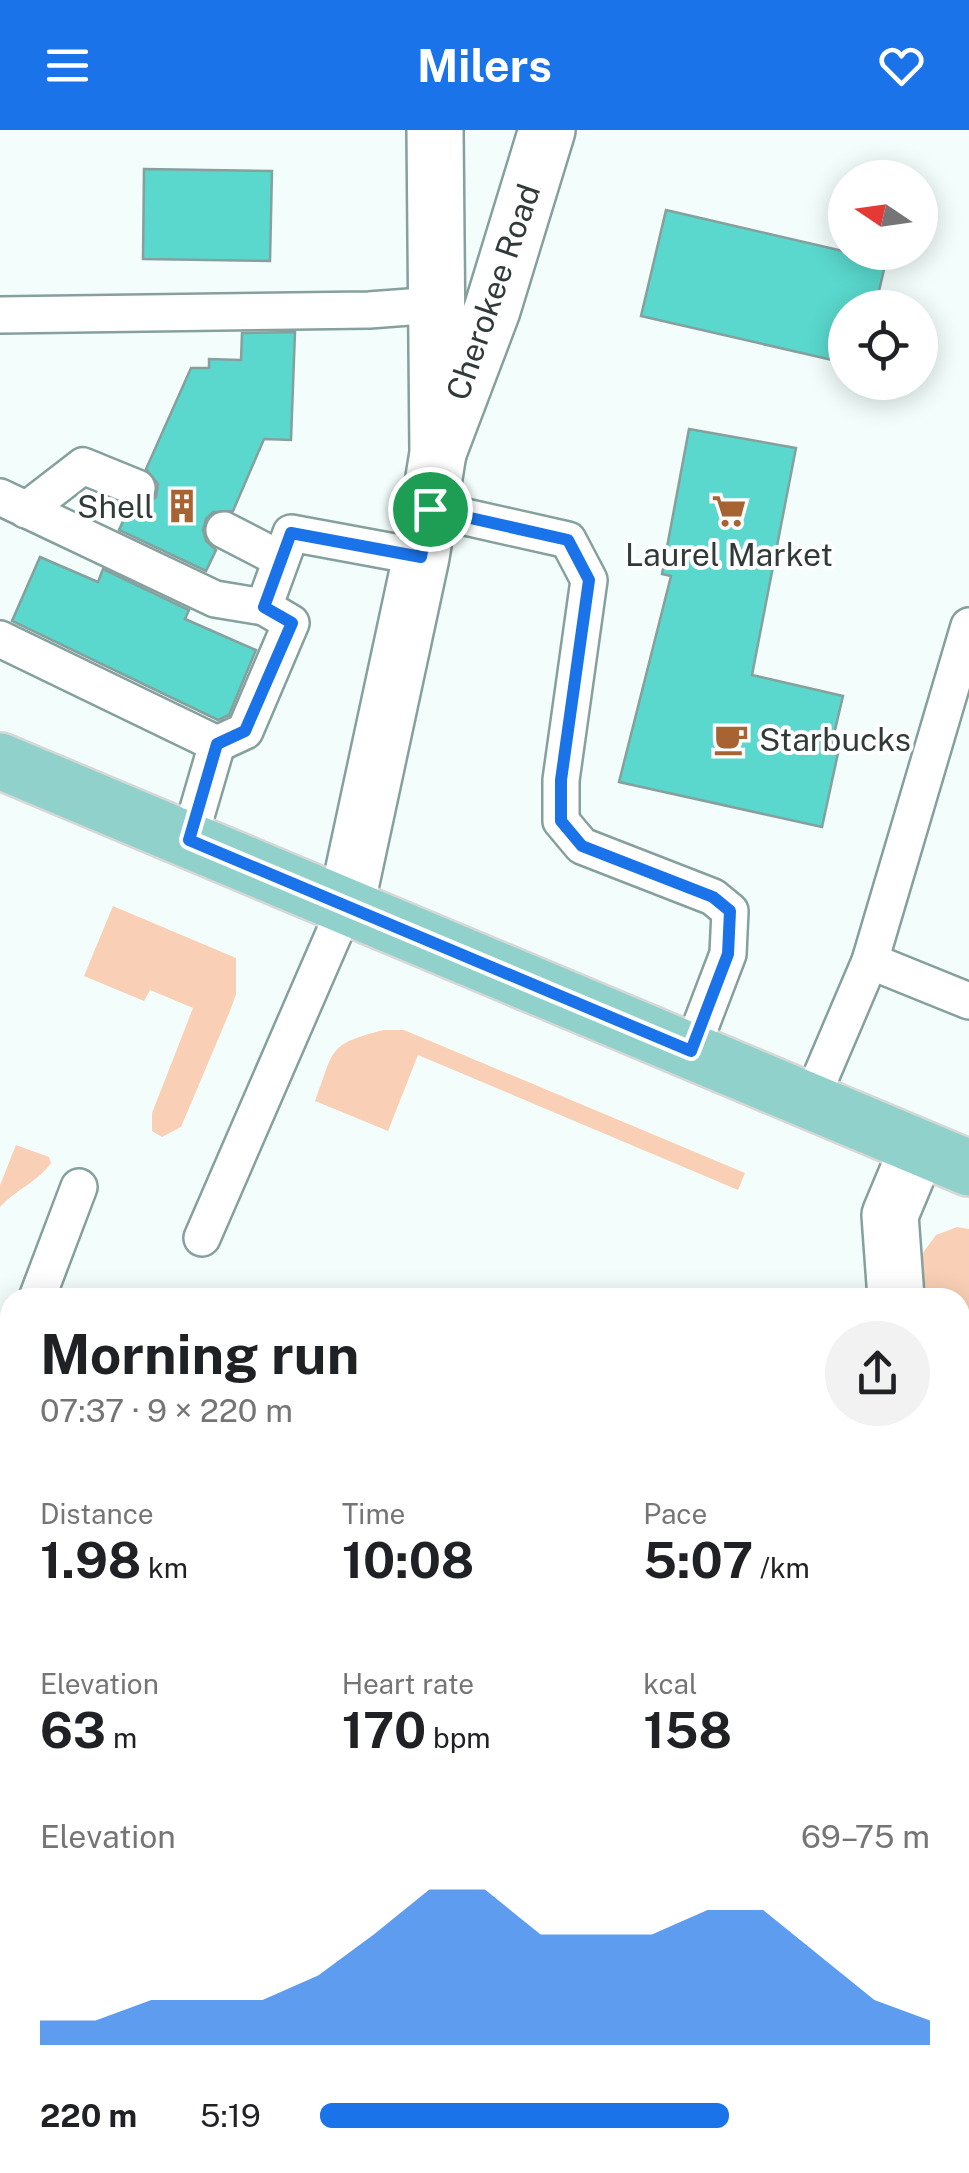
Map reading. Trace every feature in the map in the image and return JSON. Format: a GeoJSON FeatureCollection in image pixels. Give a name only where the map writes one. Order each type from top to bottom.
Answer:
{"type":"FeatureCollection","features":[{"type":"Feature","properties":{"kind":"main road"},"geometry":{"type":"LineString","coordinates":[[0,760],[969,1168]]}},
{"type":"Feature","properties":{"kind":"street"},"geometry":{"type":"LineString","coordinates":[[346,906],[426,533],[438,452],[435,130]]}},
{"type":"Feature","properties":{"kind":"street","name":"Cherokee Road"},"geometry":{"type":"LineString","coordinates":[[438,452],[492,310],[547,130]]}},
{"type":"Feature","properties":{"kind":"street"},"geometry":{"type":"LineString","coordinates":[[895,1288],[890,1215],[918,1148]]}},
{"type":"Feature","properties":{"kind":"lane"},"geometry":{"type":"LineString","coordinates":[[0,315],[368,310],[436,305]]}},
{"type":"Feature","properties":{"kind":"lane"},"geometry":{"type":"LineString","coordinates":[[137,488],[83,466],[13,504],[121,574],[210,614],[264,607],[292,623],[245,731],[217,744],[189,840]]}},
{"type":"Feature","properties":{"kind":"lane"},"geometry":{"type":"LineString","coordinates":[[224,530],[280,559]]}},
{"type":"Feature","properties":{"kind":"lane"},"geometry":{"type":"LineString","coordinates":[[264,607],[291,533],[426,533],[568,540],[589,580],[561,780],[561,821],[582,846],[713,897],[730,911],[728,954],[691,1051]]}},
{"type":"Feature","properties":{"kind":"lane"},"geometry":{"type":"LineString","coordinates":[[810,1102],[870,961],[969,626]]}},
{"type":"Feature","properties":{"kind":"lane"},"geometry":{"type":"LineString","coordinates":[[0,639],[171,710],[217,744]]}},
{"type":"Feature","properties":{"kind":"lane"},"geometry":{"type":"LineString","coordinates":[[202,1238],[346,906]]}},
{"type":"Feature","properties":{"kind":"lane"},"geometry":{"type":"LineString","coordinates":[[870,961],[969,1001]]}},
{"type":"Feature","properties":{"kind":"lane"},"geometry":{"type":"LineString","coordinates":[[41,1288],[79,1187]]}},
{"type":"Feature","properties":{"kind":"shaded area"},"geometry":{"type":"Polygon","coordinates":[[[113,906],[236,958],[236,994],[230,1011],[181,1127],[162,1137],[152,1131],[152,1113],[193,1008],[150,990],[144,1001],[84,976],[113,906]]]}},
{"type":"Feature","properties":{"kind":"shaded area"},"geometry":{"type":"Polygon","coordinates":[[[383,1030],[404,1030],[745,1173],[738,1190],[418,1055],[388,1131],[315,1101],[335,1052],[351,1040],[383,1030]]]}},
{"type":"Feature","properties":{"kind":"shaded area"},"geometry":{"type":"Polygon","coordinates":[[[16,1145],[49,1157],[51,1163],[0,1207],[0,1185],[16,1145]]]}},
{"type":"Feature","properties":{"kind":"shaded area"},"geometry":{"type":"Polygon","coordinates":[[[957,1227],[969,1229],[969,1288],[901,1288],[900,1284],[936,1235],[957,1227]]]}},
{"type":"Feature","properties":{"kind":"building"},"geometry":{"type":"Polygon","coordinates":[[[144,169],[272,171],[270,261],[143,259],[144,169]]]}},
{"type":"Feature","properties":{"kind":"building"},"geometry":{"type":"Polygon","coordinates":[[[666,210],[828,248],[828,270],[884,270],[879,290],[828,290],[828,359],[641,316],[666,210]]]}},
{"type":"Feature","properties":{"kind":"building"},"geometry":{"type":"Polygon","coordinates":[[[295,332],[291,440],[264,439],[233,511],[213,512],[206,519],[206,541],[216,550],[206,571],[119,530],[129,508],[141,509],[156,497],[158,484],[146,469],[191,368],[209,368],[209,359],[241,360],[242,333],[295,332]]]}},
{"type":"Feature","properties":{"kind":"building"},"geometry":{"type":"Polygon","coordinates":[[[689,429],[796,448],[752,675],[843,696],[832,743],[840,744],[822,827],[619,782],[671,576],[662,574],[689,429]]]}},
{"type":"Feature","properties":{"kind":"building","name":"Shell"},"geometry":{"type":"Polygon","coordinates":[[[40,557],[98,582],[103,569],[189,610],[185,619],[256,650],[229,715],[218,720],[12,621],[40,557]]]}},
{"type":"Feature","properties":{"kind":"place","name":"Shell"},"geometry":{"type":"Point","coordinates":[182,506]}},
{"type":"Feature","properties":{"kind":"place","name":"Laurel Market"},"geometry":{"type":"Point","coordinates":[729,511]}},
{"type":"Feature","properties":{"kind":"place","name":"Starbucks"},"geometry":{"type":"Point","coordinates":[731,739]}},
{"type":"Feature","properties":{"kind":"route"},"geometry":{"type":"LineString","coordinates":[[430,509],[568,540],[589,580],[561,780],[561,821],[582,846],[713,897],[730,911],[728,954],[691,1051],[189,840],[217,744],[245,731],[292,623],[264,607],[291,533],[421,557],[430,509]]}}]}
